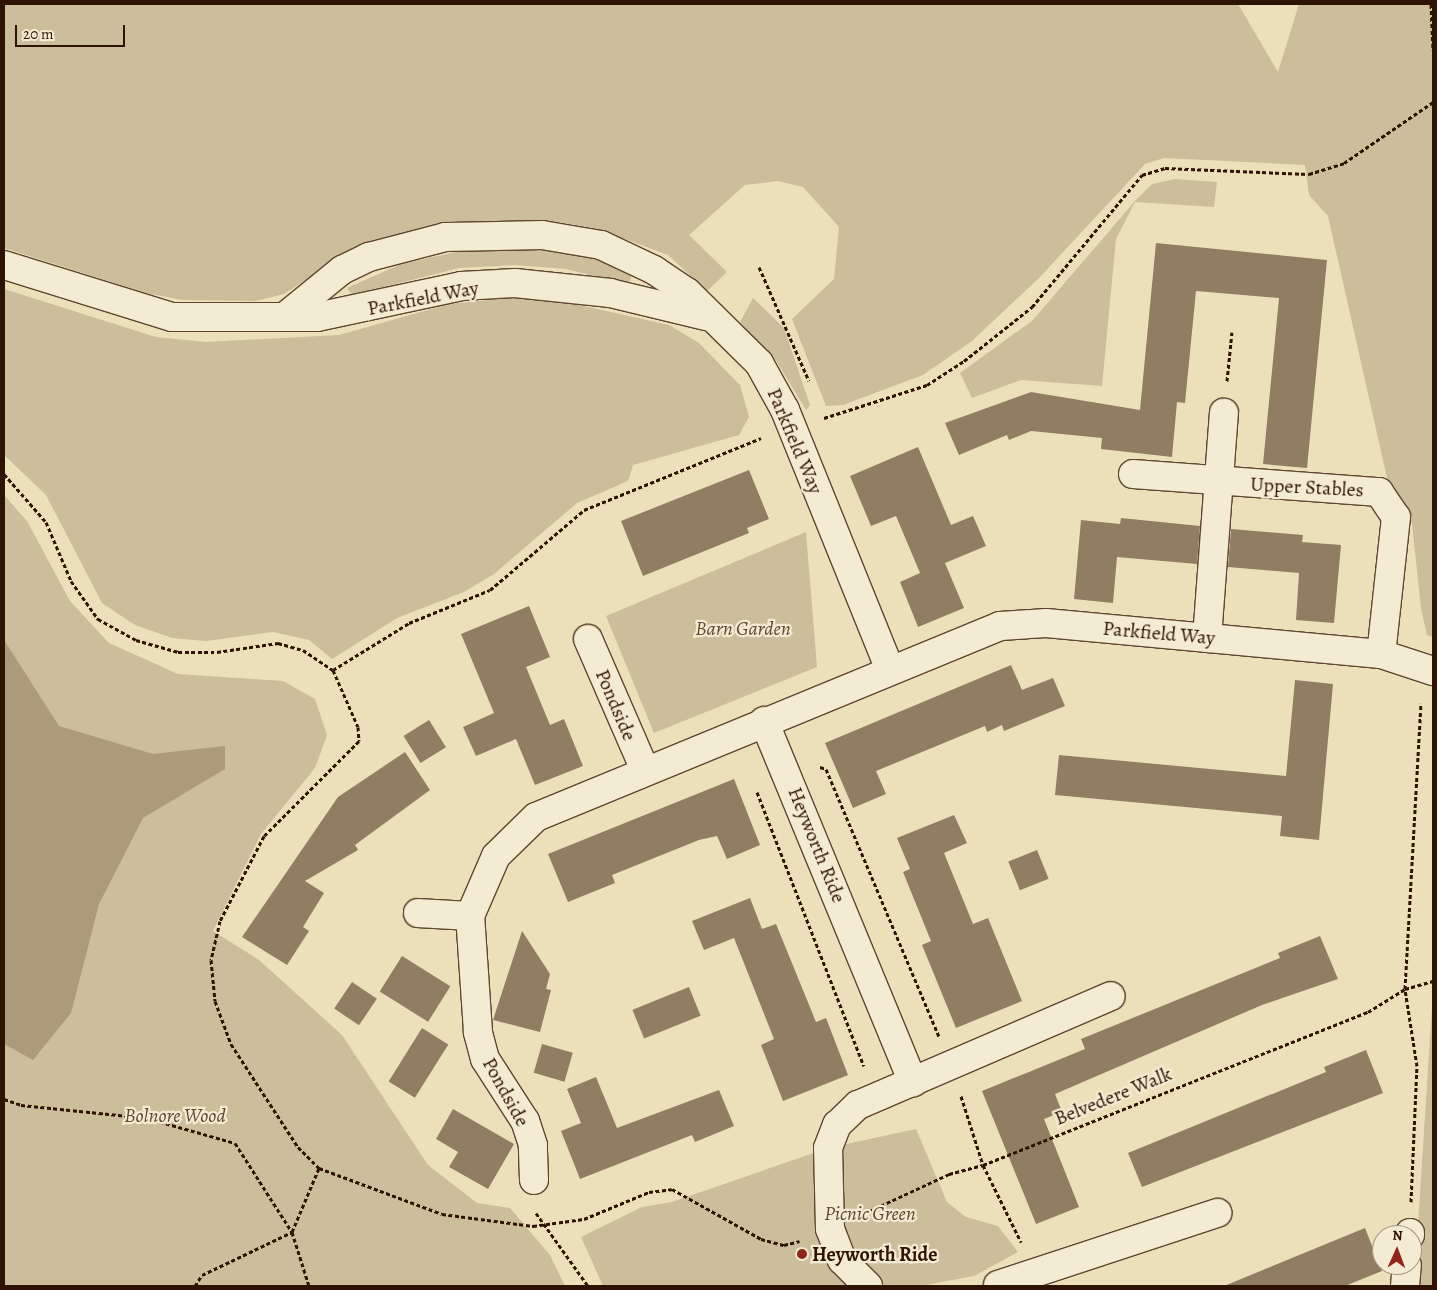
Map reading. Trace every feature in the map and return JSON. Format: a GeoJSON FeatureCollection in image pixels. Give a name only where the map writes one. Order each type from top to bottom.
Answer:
{"type":"FeatureCollection","features":[{"type":"Feature","properties":{"kind":"street","name":"Parkfield Way"},"geometry":{"type":"LineString","coordinates":[[288,314],[342,270],[368,257],[445,237],[494,232],[601,245],[654,270],[687,292],[706,316],[759,363],[786,410],[890,670]]}},
{"type":"Feature","properties":{"kind":"street","name":"Parkfield Way"},"geometry":{"type":"LineString","coordinates":[[4,265],[172,317],[288,314],[344,315],[461,286],[515,283],[610,293],[706,316]]}},
{"type":"Feature","properties":{"kind":"street"},"geometry":{"type":"LineString","coordinates":[[1207,638],[1224,413]]}},
{"type":"Feature","properties":{"kind":"street","name":"Upper Stables"},"geometry":{"type":"LineString","coordinates":[[1133,474],[1218,482],[1379,492],[1396,517],[1381,654]]}},
{"type":"Feature","properties":{"kind":"street","name":"Parkfield Way"},"geometry":{"type":"LineString","coordinates":[[764,720],[1000,626],[1026,622],[1381,654],[1429,670]]}},
{"type":"Feature","properties":{"kind":"street","name":"Pondside"},"geometry":{"type":"LineString","coordinates":[[588,639],[645,770]]}},
{"type":"Feature","properties":{"kind":"street","name":"Pondside"},"geometry":{"type":"LineString","coordinates":[[534,1180],[533,1145],[525,1121],[485,1058],[478,1032],[476,978],[470,916],[496,856],[517,831],[560,804],[764,720]]}},
{"type":"Feature","properties":{"kind":"street","name":"Heyworth Ride"},"geometry":{"type":"LineString","coordinates":[[764,720],[914,1082]]}},
{"type":"Feature","properties":{"kind":"street"},"geometry":{"type":"LineString","coordinates":[[418,913],[470,916]]}},
{"type":"Feature","properties":{"kind":"street"},"geometry":{"type":"LineString","coordinates":[[868,1286],[842,1260],[830,1228],[828,1148],[837,1125],[858,1105],[1111,996]]}},
{"type":"Feature","properties":{"kind":"street"},"geometry":{"type":"LineString","coordinates":[[998,1286],[1217,1213]]}},
{"type":"Feature","properties":{"kind":"path"},"geometry":{"type":"LineString","coordinates":[[1431,4],[1433,50]]}},
{"type":"Feature","properties":{"kind":"path"},"geometry":{"type":"LineString","coordinates":[[818,419],[927,384],[964,361],[1032,307],[1142,175],[1165,168],[1310,174],[1344,163],[1433,102]]}},
{"type":"Feature","properties":{"kind":"path"},"geometry":{"type":"LineString","coordinates":[[759,267],[811,386]]}},
{"type":"Feature","properties":{"kind":"path"},"geometry":{"type":"LineString","coordinates":[[1224,413],[1232,332]]}},
{"type":"Feature","properties":{"kind":"path"},"geometry":{"type":"LineString","coordinates":[[821,410],[825,418]]}},
{"type":"Feature","properties":{"kind":"path"},"geometry":{"type":"LineString","coordinates":[[333,670],[410,623],[490,590],[584,510],[769,435]]}},
{"type":"Feature","properties":{"kind":"path"},"geometry":{"type":"LineString","coordinates":[[4,474],[46,522],[71,581],[98,619],[136,640],[178,652],[217,652],[278,643],[303,650],[333,670],[358,727],[359,741],[264,836],[220,921],[211,960],[215,1001],[231,1044],[298,1148],[319,1168],[292,1232],[202,1275],[195,1286]]}},
{"type":"Feature","properties":{"kind":"path"},"geometry":{"type":"LineString","coordinates":[[1410,1225],[1417,1066],[1406,989],[1429,670]]}},
{"type":"Feature","properties":{"kind":"path"},"geometry":{"type":"LineString","coordinates":[[782,760],[826,769],[951,1065],[983,1165],[1036,1272]]}},
{"type":"Feature","properties":{"kind":"path","name":"Belvedere Walk"},"geometry":{"type":"LineString","coordinates":[[319,1168],[442,1214],[544,1224],[584,1219],[649,1192],[672,1189],[761,1239],[784,1245],[830,1228],[949,1174],[983,1165],[1368,1012],[1406,989],[1433,981]]}},
{"type":"Feature","properties":{"kind":"path"},"geometry":{"type":"LineString","coordinates":[[4,1099],[21,1105],[147,1118],[235,1144],[292,1232],[309,1286]]}},
{"type":"Feature","properties":{"kind":"path"},"geometry":{"type":"LineString","coordinates":[[544,1224],[588,1286]]}},
{"type":"Feature","properties":{"kind":"green space"},"geometry":{"type":"Polygon","coordinates":[[[4,4],[1238,4],[1278,72],[1299,4],[1433,4],[1433,637],[1427,635],[1421,609],[1412,523],[1394,509],[1328,216],[1309,195],[1305,165],[1164,158],[1145,164],[1039,278],[972,341],[923,375],[843,405],[826,406],[792,319],[834,279],[839,227],[803,187],[778,181],[745,185],[689,235],[727,272],[707,291],[668,255],[598,229],[559,222],[450,221],[398,234],[353,249],[284,294],[256,301],[182,300],[146,293],[4,248],[4,4]]]}},
{"type":"Feature","properties":{"kind":"green space"},"geometry":{"type":"Polygon","coordinates":[[[1175,179],[1217,182],[1214,207],[1135,202],[1116,239],[1102,386],[1021,380],[972,398],[960,373],[1032,321],[1135,201],[1152,184],[1175,179]]]}},
{"type":"Feature","properties":{"kind":"green space"},"geometry":{"type":"Polygon","coordinates":[[[517,248],[571,252],[633,270],[629,285],[566,269],[515,265],[459,268],[352,295],[347,288],[401,264],[460,251],[517,248]]]}},
{"type":"Feature","properties":{"kind":"green space"},"geometry":{"type":"Polygon","coordinates":[[[4,289],[156,337],[206,342],[339,335],[449,304],[507,298],[566,302],[669,325],[699,343],[740,385],[749,417],[739,435],[633,465],[628,481],[577,503],[494,574],[464,592],[397,618],[332,659],[309,640],[273,632],[206,641],[172,638],[135,625],[102,603],[46,495],[4,455],[4,289]]]}},
{"type":"Feature","properties":{"kind":"green space"},"geometry":{"type":"Polygon","coordinates":[[[753,298],[784,328],[810,405],[806,410],[777,362],[740,322],[753,298]]]}},
{"type":"Feature","properties":{"kind":"green space","name":"Bolnore Wood"},"geometry":{"type":"Polygon","coordinates":[[[4,495],[27,521],[70,601],[109,643],[178,674],[283,681],[315,699],[327,735],[315,768],[261,834],[213,931],[259,960],[342,1035],[428,1165],[477,1203],[510,1208],[550,1255],[565,1286],[4,1286],[4,495]]]}},
{"type":"Feature","properties":{"kind":"green space","name":"Barn Garden"},"geometry":{"type":"Polygon","coordinates":[[[806,532],[817,667],[654,733],[606,616],[806,532]]]}},
{"type":"Feature","properties":{"kind":"green space"},"geometry":{"type":"Polygon","coordinates":[[[1433,992],[1433,1286],[1414,1286],[1415,1275],[1422,1275],[1422,1225],[1418,1225],[1433,992]]]}},
{"type":"Feature","properties":{"kind":"green space","name":"Picnic Green"},"geometry":{"type":"Polygon","coordinates":[[[916,1129],[947,1202],[966,1217],[998,1226],[1018,1252],[974,1276],[920,1286],[603,1286],[581,1237],[642,1207],[672,1202],[828,1148],[916,1129]]]}},
{"type":"Feature","properties":{"kind":"shaded area"},"geometry":{"type":"Polygon","coordinates":[[[4,640],[59,726],[153,754],[225,746],[225,769],[143,818],[99,904],[71,1013],[33,1060],[4,1044],[4,640]]]}},
{"type":"Feature","properties":{"kind":"building"},"geometry":{"type":"Polygon","coordinates":[[[1156,243],[1327,260],[1307,468],[1263,464],[1279,298],[1196,291],[1185,403],[1177,402],[1172,457],[1101,449],[1102,438],[1031,431],[1009,440],[1007,435],[959,455],[945,423],[1031,392],[1140,410],[1156,243]]]}},
{"type":"Feature","properties":{"kind":"building"},"geometry":{"type":"Polygon","coordinates":[[[918,447],[951,525],[973,516],[986,546],[945,563],[964,608],[918,627],[900,582],[920,573],[896,516],[871,526],[850,476],[918,447]]]}},
{"type":"Feature","properties":{"kind":"building"},"geometry":{"type":"Polygon","coordinates":[[[749,470],[769,519],[747,528],[749,533],[643,576],[621,521],[749,470]]]}},
{"type":"Feature","properties":{"kind":"building"},"geometry":{"type":"Polygon","coordinates":[[[1121,518],[1200,526],[1197,564],[1117,557],[1113,603],[1074,599],[1081,520],[1120,524],[1121,518]]]}},
{"type":"Feature","properties":{"kind":"building"},"geometry":{"type":"Polygon","coordinates":[[[1231,529],[1303,535],[1302,542],[1341,545],[1334,623],[1296,620],[1299,573],[1228,567],[1231,529]]]}},
{"type":"Feature","properties":{"kind":"building"},"geometry":{"type":"Polygon","coordinates":[[[529,606],[550,657],[526,667],[550,725],[564,719],[583,766],[535,785],[516,739],[476,756],[463,727],[494,713],[461,634],[529,606]]]}},
{"type":"Feature","properties":{"kind":"building"},"geometry":{"type":"Polygon","coordinates":[[[1011,665],[1022,690],[1053,678],[1065,706],[1004,731],[1002,725],[987,732],[985,726],[876,771],[886,794],[853,808],[825,743],[1011,665]]]}},
{"type":"Feature","properties":{"kind":"building"},"geometry":{"type":"Polygon","coordinates":[[[1295,680],[1333,684],[1319,840],[1280,836],[1282,816],[1055,795],[1059,755],[1286,776],[1295,680]]]}},
{"type":"Feature","properties":{"kind":"building"},"geometry":{"type":"Polygon","coordinates":[[[429,720],[446,747],[421,763],[404,736],[429,720]]]}},
{"type":"Feature","properties":{"kind":"building"},"geometry":{"type":"Polygon","coordinates":[[[405,752],[430,790],[355,845],[358,850],[305,881],[324,893],[303,927],[309,931],[287,965],[242,937],[338,797],[405,752]]]}},
{"type":"Feature","properties":{"kind":"building"},"geometry":{"type":"Polygon","coordinates":[[[734,779],[760,845],[727,859],[717,836],[699,840],[612,875],[615,883],[568,902],[548,854],[734,779]]]}},
{"type":"Feature","properties":{"kind":"building"},"geometry":{"type":"Polygon","coordinates":[[[954,815],[967,843],[944,853],[973,924],[988,918],[1022,1001],[956,1028],[922,945],[931,941],[903,872],[910,869],[897,838],[954,815]]]}},
{"type":"Feature","properties":{"kind":"building"},"geometry":{"type":"Polygon","coordinates":[[[1037,850],[1049,879],[1020,890],[1008,862],[1037,850]]]}},
{"type":"Feature","properties":{"kind":"building"},"geometry":{"type":"Polygon","coordinates":[[[750,898],[762,929],[776,924],[816,1022],[826,1018],[848,1075],[783,1101],[761,1045],[774,1039],[734,938],[704,950],[692,921],[750,898]]]}},
{"type":"Feature","properties":{"kind":"building"},"geometry":{"type":"Polygon","coordinates":[[[522,931],[550,974],[546,989],[551,990],[540,1032],[493,1020],[522,931]]]}},
{"type":"Feature","properties":{"kind":"building"},"geometry":{"type":"Polygon","coordinates":[[[1320,936],[1338,979],[1262,1005],[1055,1094],[1062,1112],[1044,1119],[1079,1207],[1036,1224],[982,1091],[1085,1049],[1081,1039],[1280,958],[1278,953],[1320,936]]]}},
{"type":"Feature","properties":{"kind":"building"},"geometry":{"type":"Polygon","coordinates":[[[402,956],[450,986],[428,1022],[380,992],[402,956]]]}},
{"type":"Feature","properties":{"kind":"building"},"geometry":{"type":"Polygon","coordinates":[[[352,982],[377,999],[359,1025],[334,1009],[352,982]]]}},
{"type":"Feature","properties":{"kind":"building"},"geometry":{"type":"Polygon","coordinates":[[[689,987],[701,1016],[644,1039],[632,1010],[689,987]]]}},
{"type":"Feature","properties":{"kind":"building"},"geometry":{"type":"Polygon","coordinates":[[[422,1028],[448,1044],[415,1098],[389,1081],[422,1028]]]}},
{"type":"Feature","properties":{"kind":"building"},"geometry":{"type":"Polygon","coordinates":[[[542,1044],[573,1053],[564,1082],[534,1073],[542,1044]]]}},
{"type":"Feature","properties":{"kind":"building"},"geometry":{"type":"Polygon","coordinates":[[[1366,1050],[1383,1093],[1142,1187],[1128,1153],[1326,1072],[1324,1067],[1366,1050]]]}},
{"type":"Feature","properties":{"kind":"building"},"geometry":{"type":"Polygon","coordinates":[[[596,1077],[617,1128],[719,1090],[734,1126],[695,1142],[692,1135],[580,1179],[561,1131],[581,1123],[567,1089],[596,1077]]]}},
{"type":"Feature","properties":{"kind":"building"},"geometry":{"type":"Polygon","coordinates":[[[453,1109],[514,1144],[488,1189],[449,1167],[458,1152],[436,1139],[453,1109]]]}},
{"type":"Feature","properties":{"kind":"building"},"geometry":{"type":"Polygon","coordinates":[[[1365,1228],[1372,1246],[1372,1275],[1345,1286],[1224,1286],[1365,1228]]]}},
{"type":"Feature","properties":{"kind":"place","name":"Heyworth Ride"},"geometry":{"type":"Point","coordinates":[802,1254]}}]}
